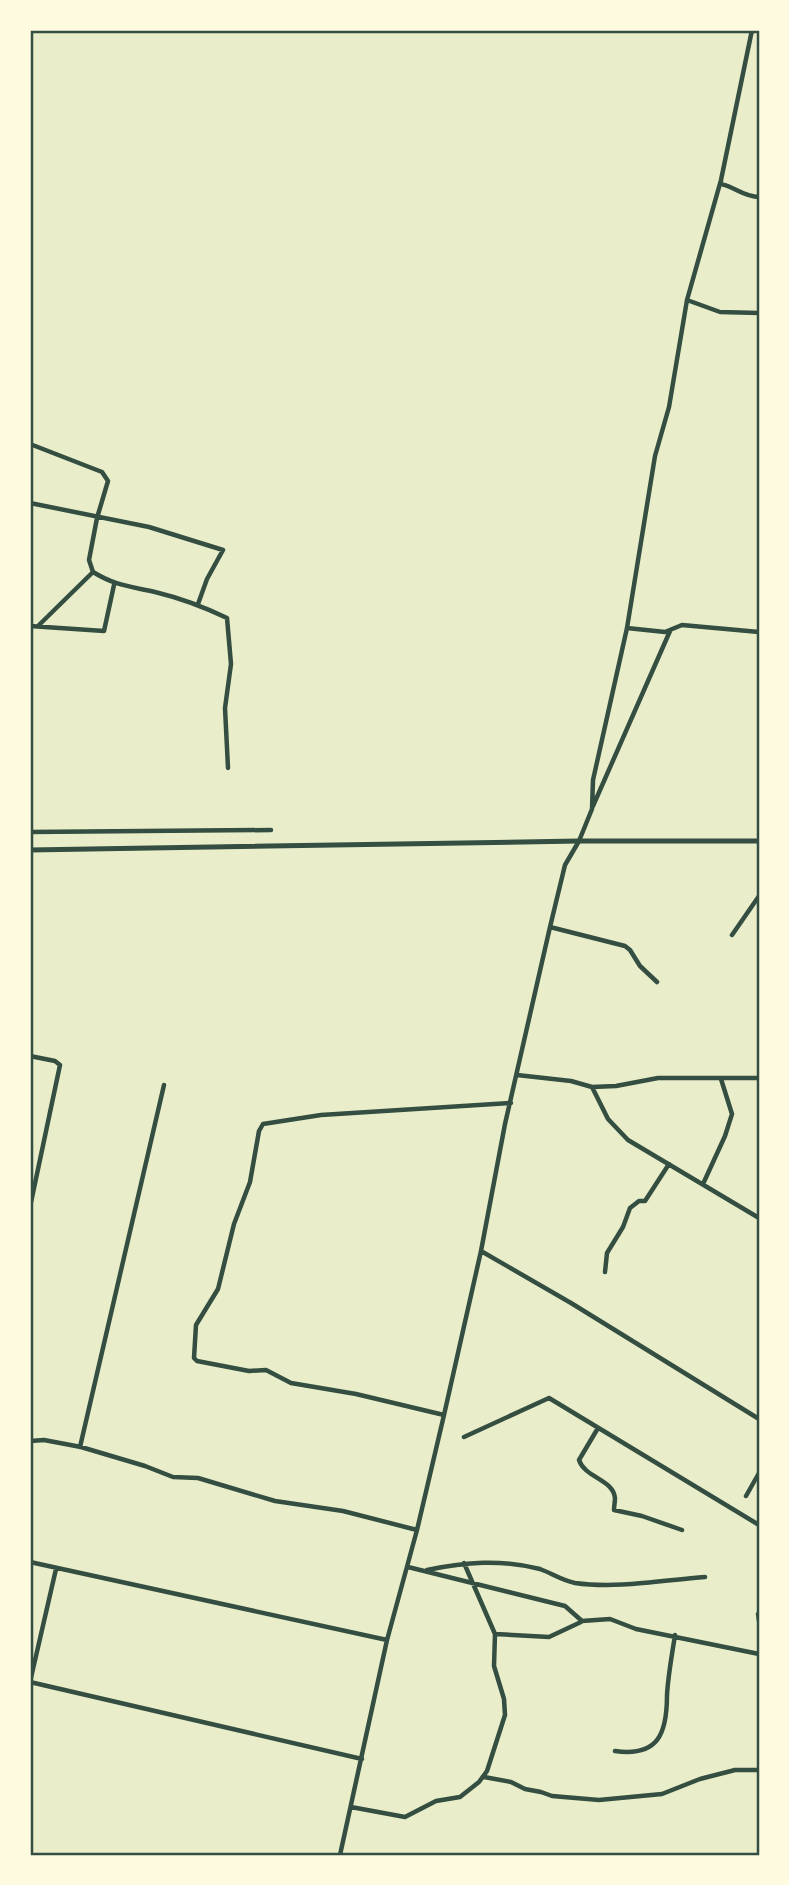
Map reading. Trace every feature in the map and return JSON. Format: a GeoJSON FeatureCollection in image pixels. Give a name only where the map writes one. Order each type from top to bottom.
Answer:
{"type":"FeatureCollection","features":[{"type":"Feature","properties":{"kind":"street"},"geometry":{"type":"LineString","coordinates":[[592,809],[593,780],[626,628],[655,456],[669,407],[687,300],[721,180],[752,30]]}},
{"type":"Feature","properties":{"kind":"street"},"geometry":{"type":"LineString","coordinates":[[721,180],[721,184],[735,188],[746,196],[759,197]]}},
{"type":"Feature","properties":{"kind":"street"},"geometry":{"type":"LineString","coordinates":[[687,300],[720,312],[759,313]]}},
{"type":"Feature","properties":{"kind":"street"},"geometry":{"type":"LineString","coordinates":[[30,444],[105,474],[108,485],[97,518],[89,560],[93,572],[114,584],[198,604],[227,618],[231,664],[225,708],[228,768]]}},
{"type":"Feature","properties":{"kind":"street"},"geometry":{"type":"LineString","coordinates":[[30,503],[149,527],[223,550],[207,579],[198,604]]}},
{"type":"Feature","properties":{"kind":"street"},"geometry":{"type":"LineString","coordinates":[[39,626],[93,572]]}},
{"type":"Feature","properties":{"kind":"street"},"geometry":{"type":"LineString","coordinates":[[30,626],[104,631],[114,584]]}},
{"type":"Feature","properties":{"kind":"street"},"geometry":{"type":"LineString","coordinates":[[626,628],[670,631],[682,625],[759,632]]}},
{"type":"Feature","properties":{"kind":"street"},"geometry":{"type":"LineString","coordinates":[[341,1855],[387,1640],[408,1567],[444,1415],[565,864],[579,842],[670,631]]}},
{"type":"Feature","properties":{"kind":"street"},"geometry":{"type":"LineString","coordinates":[[30,832],[271,830]]}},
{"type":"Feature","properties":{"kind":"street"},"geometry":{"type":"LineString","coordinates":[[30,850],[759,841]]}},
{"type":"Feature","properties":{"kind":"street"},"geometry":{"type":"LineString","coordinates":[[732,935],[759,896]]}},
{"type":"Feature","properties":{"kind":"street"},"geometry":{"type":"LineString","coordinates":[[550,927],[625,946],[657,982]]}},
{"type":"Feature","properties":{"kind":"street"},"geometry":{"type":"LineString","coordinates":[[30,1056],[55,1061],[60,1065],[30,1208]]}},
{"type":"Feature","properties":{"kind":"street"},"geometry":{"type":"LineString","coordinates":[[517,1075],[571,1081],[592,1087],[657,1079],[759,1078]]}},
{"type":"Feature","properties":{"kind":"street"},"geometry":{"type":"LineString","coordinates":[[703,1184],[726,1136],[733,1114],[722,1079]]}},
{"type":"Feature","properties":{"kind":"street"},"geometry":{"type":"LineString","coordinates":[[80,1447],[164,1085]]}},
{"type":"Feature","properties":{"kind":"street"},"geometry":{"type":"LineString","coordinates":[[592,1087],[608,1119],[628,1140],[759,1218]]}},
{"type":"Feature","properties":{"kind":"street"},"geometry":{"type":"LineString","coordinates":[[444,1415],[356,1394],[291,1383],[266,1370],[248,1371],[197,1361],[194,1357],[194,1331],[218,1289],[234,1223],[250,1182],[262,1124],[321,1115],[511,1103]]}},
{"type":"Feature","properties":{"kind":"street"},"geometry":{"type":"LineString","coordinates":[[605,1272],[607,1253],[624,1227],[631,1208],[639,1201],[645,1201],[668,1164]]}},
{"type":"Feature","properties":{"kind":"street"},"geometry":{"type":"LineString","coordinates":[[481,1251],[759,1419]]}},
{"type":"Feature","properties":{"kind":"street"},"geometry":{"type":"LineString","coordinates":[[464,1437],[549,1398],[759,1525]]}},
{"type":"Feature","properties":{"kind":"street"},"geometry":{"type":"LineString","coordinates":[[598,1428],[579,1460],[586,1472],[612,1491],[614,1510],[642,1516],[682,1530]]}},
{"type":"Feature","properties":{"kind":"street"},"geometry":{"type":"LineString","coordinates":[[30,1441],[44,1440],[80,1447],[173,1477],[198,1478],[275,1501],[343,1511],[417,1530]]}},
{"type":"Feature","properties":{"kind":"street"},"geometry":{"type":"LineString","coordinates":[[746,1496],[759,1473]]}},
{"type":"Feature","properties":{"kind":"street"},"geometry":{"type":"LineString","coordinates":[[30,1562],[387,1640]]}},
{"type":"Feature","properties":{"kind":"street"},"geometry":{"type":"LineString","coordinates":[[422,1571],[464,1563],[491,1562],[531,1568],[574,1583],[626,1583],[705,1577]]}},
{"type":"Feature","properties":{"kind":"street"},"geometry":{"type":"LineString","coordinates":[[351,1807],[405,1816],[436,1801],[460,1797],[468,1792],[483,1777],[491,1760],[497,1733],[505,1715],[504,1699],[494,1666],[495,1634],[464,1563]]}},
{"type":"Feature","properties":{"kind":"street"},"geometry":{"type":"LineString","coordinates":[[408,1567],[565,1606],[582,1621]]}},
{"type":"Feature","properties":{"kind":"street"},"geometry":{"type":"LineString","coordinates":[[56,1569],[30,1682],[362,1759]]}},
{"type":"Feature","properties":{"kind":"street"},"geometry":{"type":"LineString","coordinates":[[758,1614],[759,1621]]}},
{"type":"Feature","properties":{"kind":"street"},"geometry":{"type":"LineString","coordinates":[[495,1634],[549,1637],[582,1621],[610,1619],[636,1629],[759,1654]]}},
{"type":"Feature","properties":{"kind":"street"},"geometry":{"type":"LineString","coordinates":[[615,1751],[642,1751],[649,1748],[660,1735],[669,1709],[667,1696],[675,1635]]}},
{"type":"Feature","properties":{"kind":"street"},"geometry":{"type":"LineString","coordinates":[[483,1777],[511,1782],[525,1789],[552,1796],[599,1800],[662,1794],[700,1779],[735,1770],[759,1770]]}}]}
